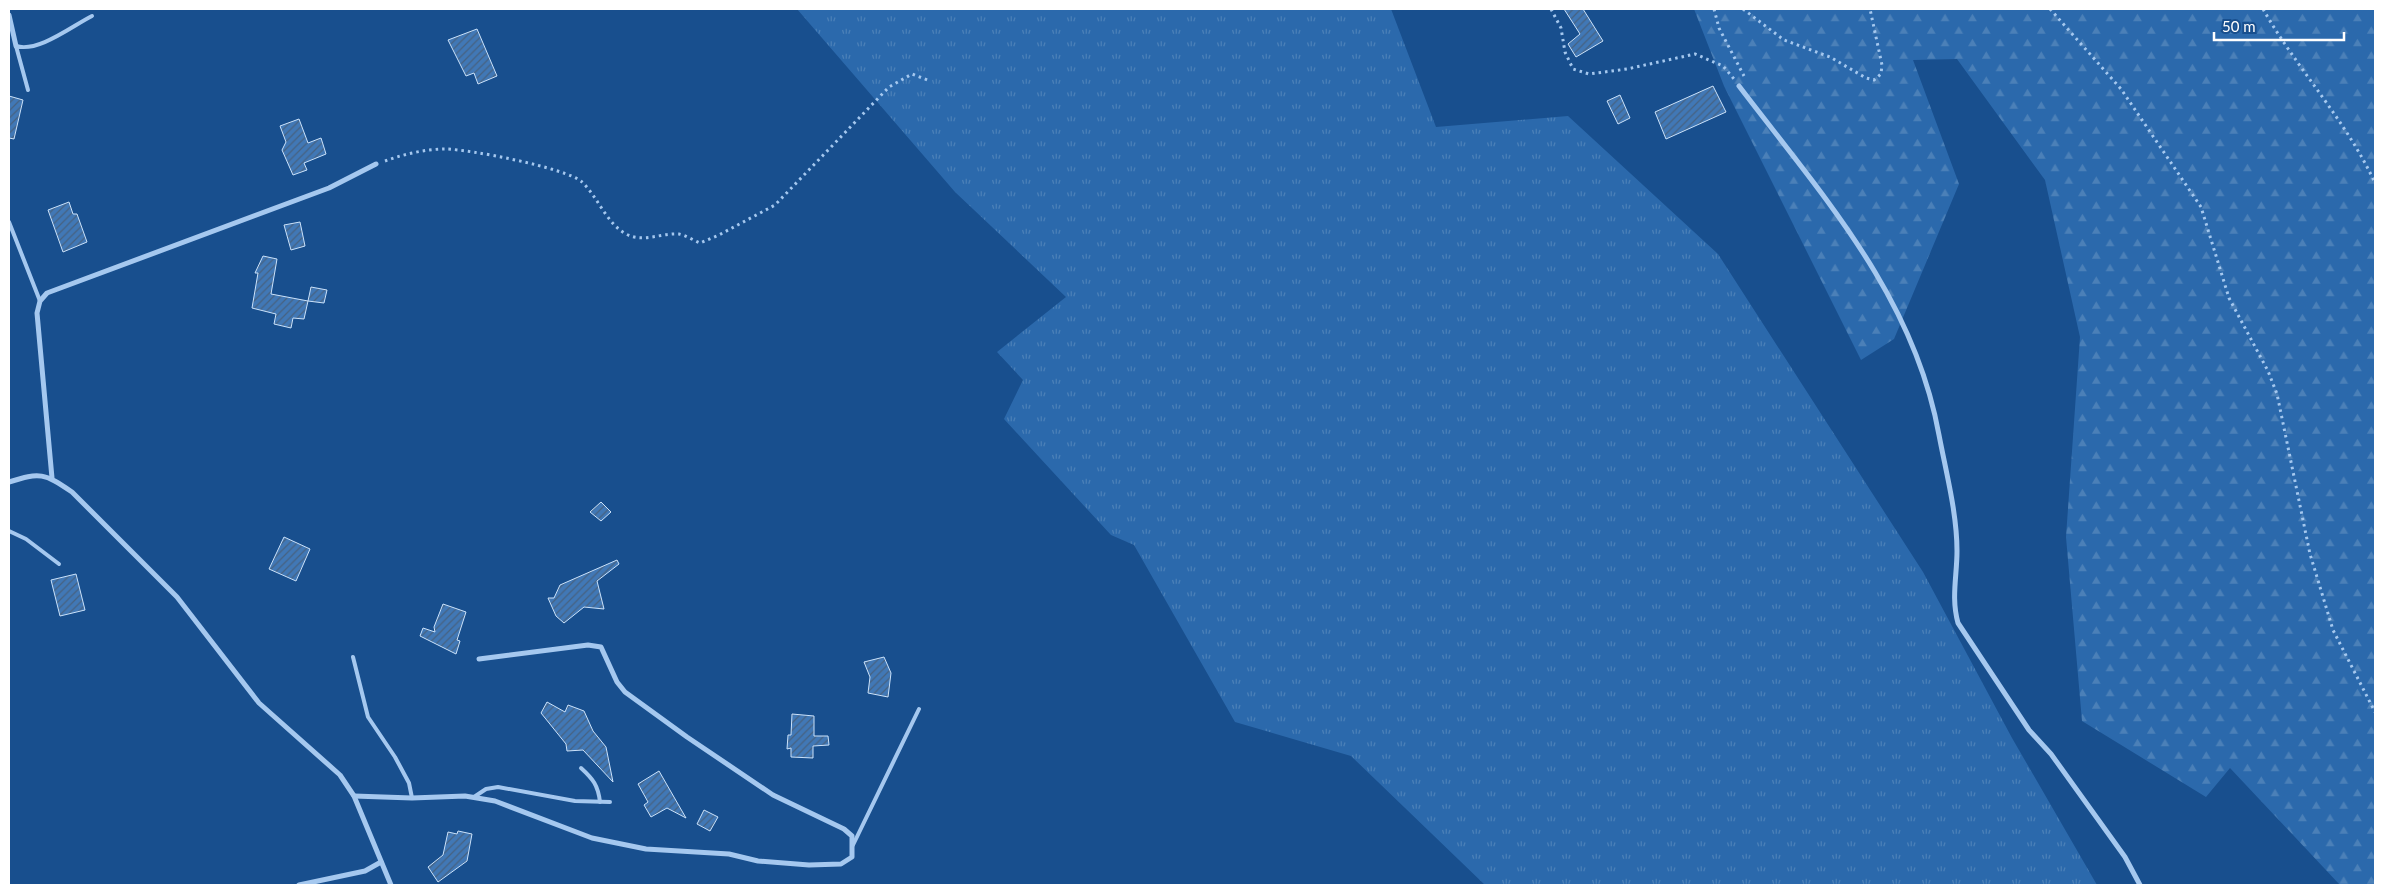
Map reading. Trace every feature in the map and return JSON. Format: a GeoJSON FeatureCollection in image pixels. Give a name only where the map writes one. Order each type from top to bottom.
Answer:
{"type":"FeatureCollection","features":[{"type":"Feature","properties":{"kind":"street"},"geometry":{"type":"LineString","coordinates":[[9,15],[16,46]]}},
{"type":"Feature","properties":{"kind":"street"},"geometry":{"type":"LineString","coordinates":[[1739,86],[1838,214],[1880,280],[1899,315],[1916,355],[1931,395],[1952,511],[1957,550],[1953,607],[1958,622],[2029,730],[2051,754],[2125,857],[2140,885]]}},
{"type":"Feature","properties":{"kind":"street"},"geometry":{"type":"LineString","coordinates":[[52,478],[37,313],[40,300],[47,293],[328,188],[376,164]]}},
{"type":"Feature","properties":{"kind":"street"},"geometry":{"type":"LineString","coordinates":[[9,482],[33,474],[52,478],[72,492],[177,596],[259,703],[340,775],[354,796],[390,885]]}},
{"type":"Feature","properties":{"kind":"street"},"geometry":{"type":"LineString","coordinates":[[354,796],[412,798],[474,797],[495,801],[592,838],[646,849],[729,854],[758,861],[809,865],[841,864],[852,857],[852,836],[844,829],[773,795],[687,737],[626,692],[617,682],[601,647],[588,645],[479,659]]}},
{"type":"Feature","properties":{"kind":"street"},"geometry":{"type":"LineString","coordinates":[[299,885],[365,871],[381,862]]}},
{"type":"Feature","properties":{"kind":"lane"},"geometry":{"type":"LineString","coordinates":[[28,90],[16,46],[24,48],[41,44],[92,16]]}},
{"type":"Feature","properties":{"kind":"lane"},"geometry":{"type":"LineString","coordinates":[[9,222],[40,300]]}},
{"type":"Feature","properties":{"kind":"lane"},"geometry":{"type":"LineString","coordinates":[[9,531],[26,539],[59,564]]}},
{"type":"Feature","properties":{"kind":"lane"},"geometry":{"type":"LineString","coordinates":[[353,657],[368,717],[409,783],[412,798]]}},
{"type":"Feature","properties":{"kind":"lane"},"geometry":{"type":"LineString","coordinates":[[853,845],[919,709]]}},
{"type":"Feature","properties":{"kind":"lane"},"geometry":{"type":"LineString","coordinates":[[581,768],[594,780],[600,802]]}},
{"type":"Feature","properties":{"kind":"lane"},"geometry":{"type":"LineString","coordinates":[[474,797],[486,789],[498,786],[575,801],[610,802]]}},
{"type":"Feature","properties":{"kind":"path"},"geometry":{"type":"LineString","coordinates":[[1551,9],[1561,28],[1565,52],[1574,68],[1589,74],[1627,69],[1695,54],[1723,66],[1739,86]]}},
{"type":"Feature","properties":{"kind":"path"},"geometry":{"type":"LineString","coordinates":[[1714,9],[1719,28],[1745,78]]}},
{"type":"Feature","properties":{"kind":"path"},"geometry":{"type":"LineString","coordinates":[[1743,9],[1784,40],[1830,57],[1866,78],[1874,80],[1881,74],[1882,65],[1870,9]]}},
{"type":"Feature","properties":{"kind":"path"},"geometry":{"type":"LineString","coordinates":[[2050,9],[2121,89],[2200,207],[2229,298],[2268,371],[2277,394],[2310,554],[2334,630],[2375,712]]}},
{"type":"Feature","properties":{"kind":"path"},"geometry":{"type":"LineString","coordinates":[[2263,9],[2303,70],[2322,94],[2368,166],[2375,183]]}},
{"type":"Feature","properties":{"kind":"path"},"geometry":{"type":"LineString","coordinates":[[376,164],[400,156],[445,149],[480,153],[559,171],[580,180],[602,210],[625,233],[639,239],[679,234],[700,243],[775,205],[889,87],[912,74],[930,81]]}},
{"type":"Feature","properties":{"kind":"green space"},"geometry":{"type":"Polygon","coordinates":[[[797,9],[1391,9],[1436,127],[1568,116],[1718,254],[1923,572],[2012,738],[2097,885],[1485,885],[1351,756],[1235,722],[1134,545],[1111,535],[1004,419],[1023,380],[997,352],[1066,297],[955,192],[797,9]]]}},
{"type":"Feature","properties":{"kind":"green space"},"geometry":{"type":"Polygon","coordinates":[[[1694,9],[2375,9],[2375,885],[2340,885],[2230,768],[2206,797],[2082,721],[2066,537],[2080,337],[2045,180],[1957,59],[1913,60],[1959,184],[1894,339],[1861,360],[1724,86],[1694,9]]]}},
{"type":"Feature","properties":{"kind":"building"},"geometry":{"type":"Polygon","coordinates":[[[1564,9],[1583,9],[1603,41],[1576,57],[1568,44],[1580,34],[1564,9]]]}},
{"type":"Feature","properties":{"kind":"building"},"geometry":{"type":"Polygon","coordinates":[[[477,29],[497,76],[478,84],[474,73],[466,76],[448,40],[477,29]]]}},
{"type":"Feature","properties":{"kind":"building"},"geometry":{"type":"Polygon","coordinates":[[[1713,86],[1726,112],[1666,139],[1655,112],[1713,86]]]}},
{"type":"Feature","properties":{"kind":"building"},"geometry":{"type":"Polygon","coordinates":[[[1620,95],[1630,118],[1618,124],[1607,101],[1620,95]]]}},
{"type":"Feature","properties":{"kind":"building"},"geometry":{"type":"Polygon","coordinates":[[[9,96],[23,100],[14,139],[9,138],[9,96]]]}},
{"type":"Feature","properties":{"kind":"building"},"geometry":{"type":"Polygon","coordinates":[[[299,119],[308,143],[321,138],[326,154],[304,163],[307,170],[293,175],[282,150],[286,142],[280,126],[299,119]]]}},
{"type":"Feature","properties":{"kind":"building"},"geometry":{"type":"Polygon","coordinates":[[[69,202],[73,214],[77,214],[87,242],[63,252],[48,210],[69,202]]]}},
{"type":"Feature","properties":{"kind":"building"},"geometry":{"type":"Polygon","coordinates":[[[300,222],[305,246],[291,250],[284,225],[300,222]]]}},
{"type":"Feature","properties":{"kind":"building"},"geometry":{"type":"Polygon","coordinates":[[[263,256],[277,259],[271,294],[308,301],[304,319],[293,318],[291,328],[274,324],[276,314],[252,308],[258,273],[255,273],[263,256]]]}},
{"type":"Feature","properties":{"kind":"building"},"geometry":{"type":"Polygon","coordinates":[[[311,287],[327,290],[324,303],[308,301],[311,287]]]}},
{"type":"Feature","properties":{"kind":"building"},"geometry":{"type":"Polygon","coordinates":[[[601,502],[611,512],[601,521],[590,512],[601,502]]]}},
{"type":"Feature","properties":{"kind":"building"},"geometry":{"type":"Polygon","coordinates":[[[284,537],[310,549],[296,581],[269,569],[284,537]]]}},
{"type":"Feature","properties":{"kind":"building"},"geometry":{"type":"Polygon","coordinates":[[[617,560],[619,564],[597,581],[604,609],[584,607],[564,623],[556,616],[548,598],[554,598],[560,585],[617,560]]]}},
{"type":"Feature","properties":{"kind":"building"},"geometry":{"type":"Polygon","coordinates":[[[76,574],[85,610],[60,616],[51,580],[76,574]]]}},
{"type":"Feature","properties":{"kind":"building"},"geometry":{"type":"Polygon","coordinates":[[[443,604],[466,612],[457,640],[460,641],[456,654],[420,636],[423,628],[435,632],[434,627],[443,604]]]}},
{"type":"Feature","properties":{"kind":"building"},"geometry":{"type":"Polygon","coordinates":[[[884,657],[891,673],[888,697],[868,693],[870,677],[864,662],[884,657]]]}},
{"type":"Feature","properties":{"kind":"building"},"geometry":{"type":"Polygon","coordinates":[[[547,702],[565,712],[568,705],[584,711],[593,731],[606,747],[613,782],[583,750],[567,751],[566,744],[541,713],[547,702]]]}},
{"type":"Feature","properties":{"kind":"building"},"geometry":{"type":"Polygon","coordinates":[[[792,714],[814,716],[814,736],[828,736],[829,745],[813,746],[813,758],[791,757],[791,748],[787,749],[788,735],[791,735],[792,714]]]}},
{"type":"Feature","properties":{"kind":"building"},"geometry":{"type":"Polygon","coordinates":[[[659,771],[686,818],[667,808],[651,817],[644,805],[648,802],[638,784],[659,771]]]}},
{"type":"Feature","properties":{"kind":"building"},"geometry":{"type":"Polygon","coordinates":[[[704,810],[718,817],[710,831],[697,824],[704,810]]]}},
{"type":"Feature","properties":{"kind":"building"},"geometry":{"type":"Polygon","coordinates":[[[458,831],[472,834],[467,861],[438,882],[428,867],[443,855],[448,832],[457,834],[458,831]]]}}]}
